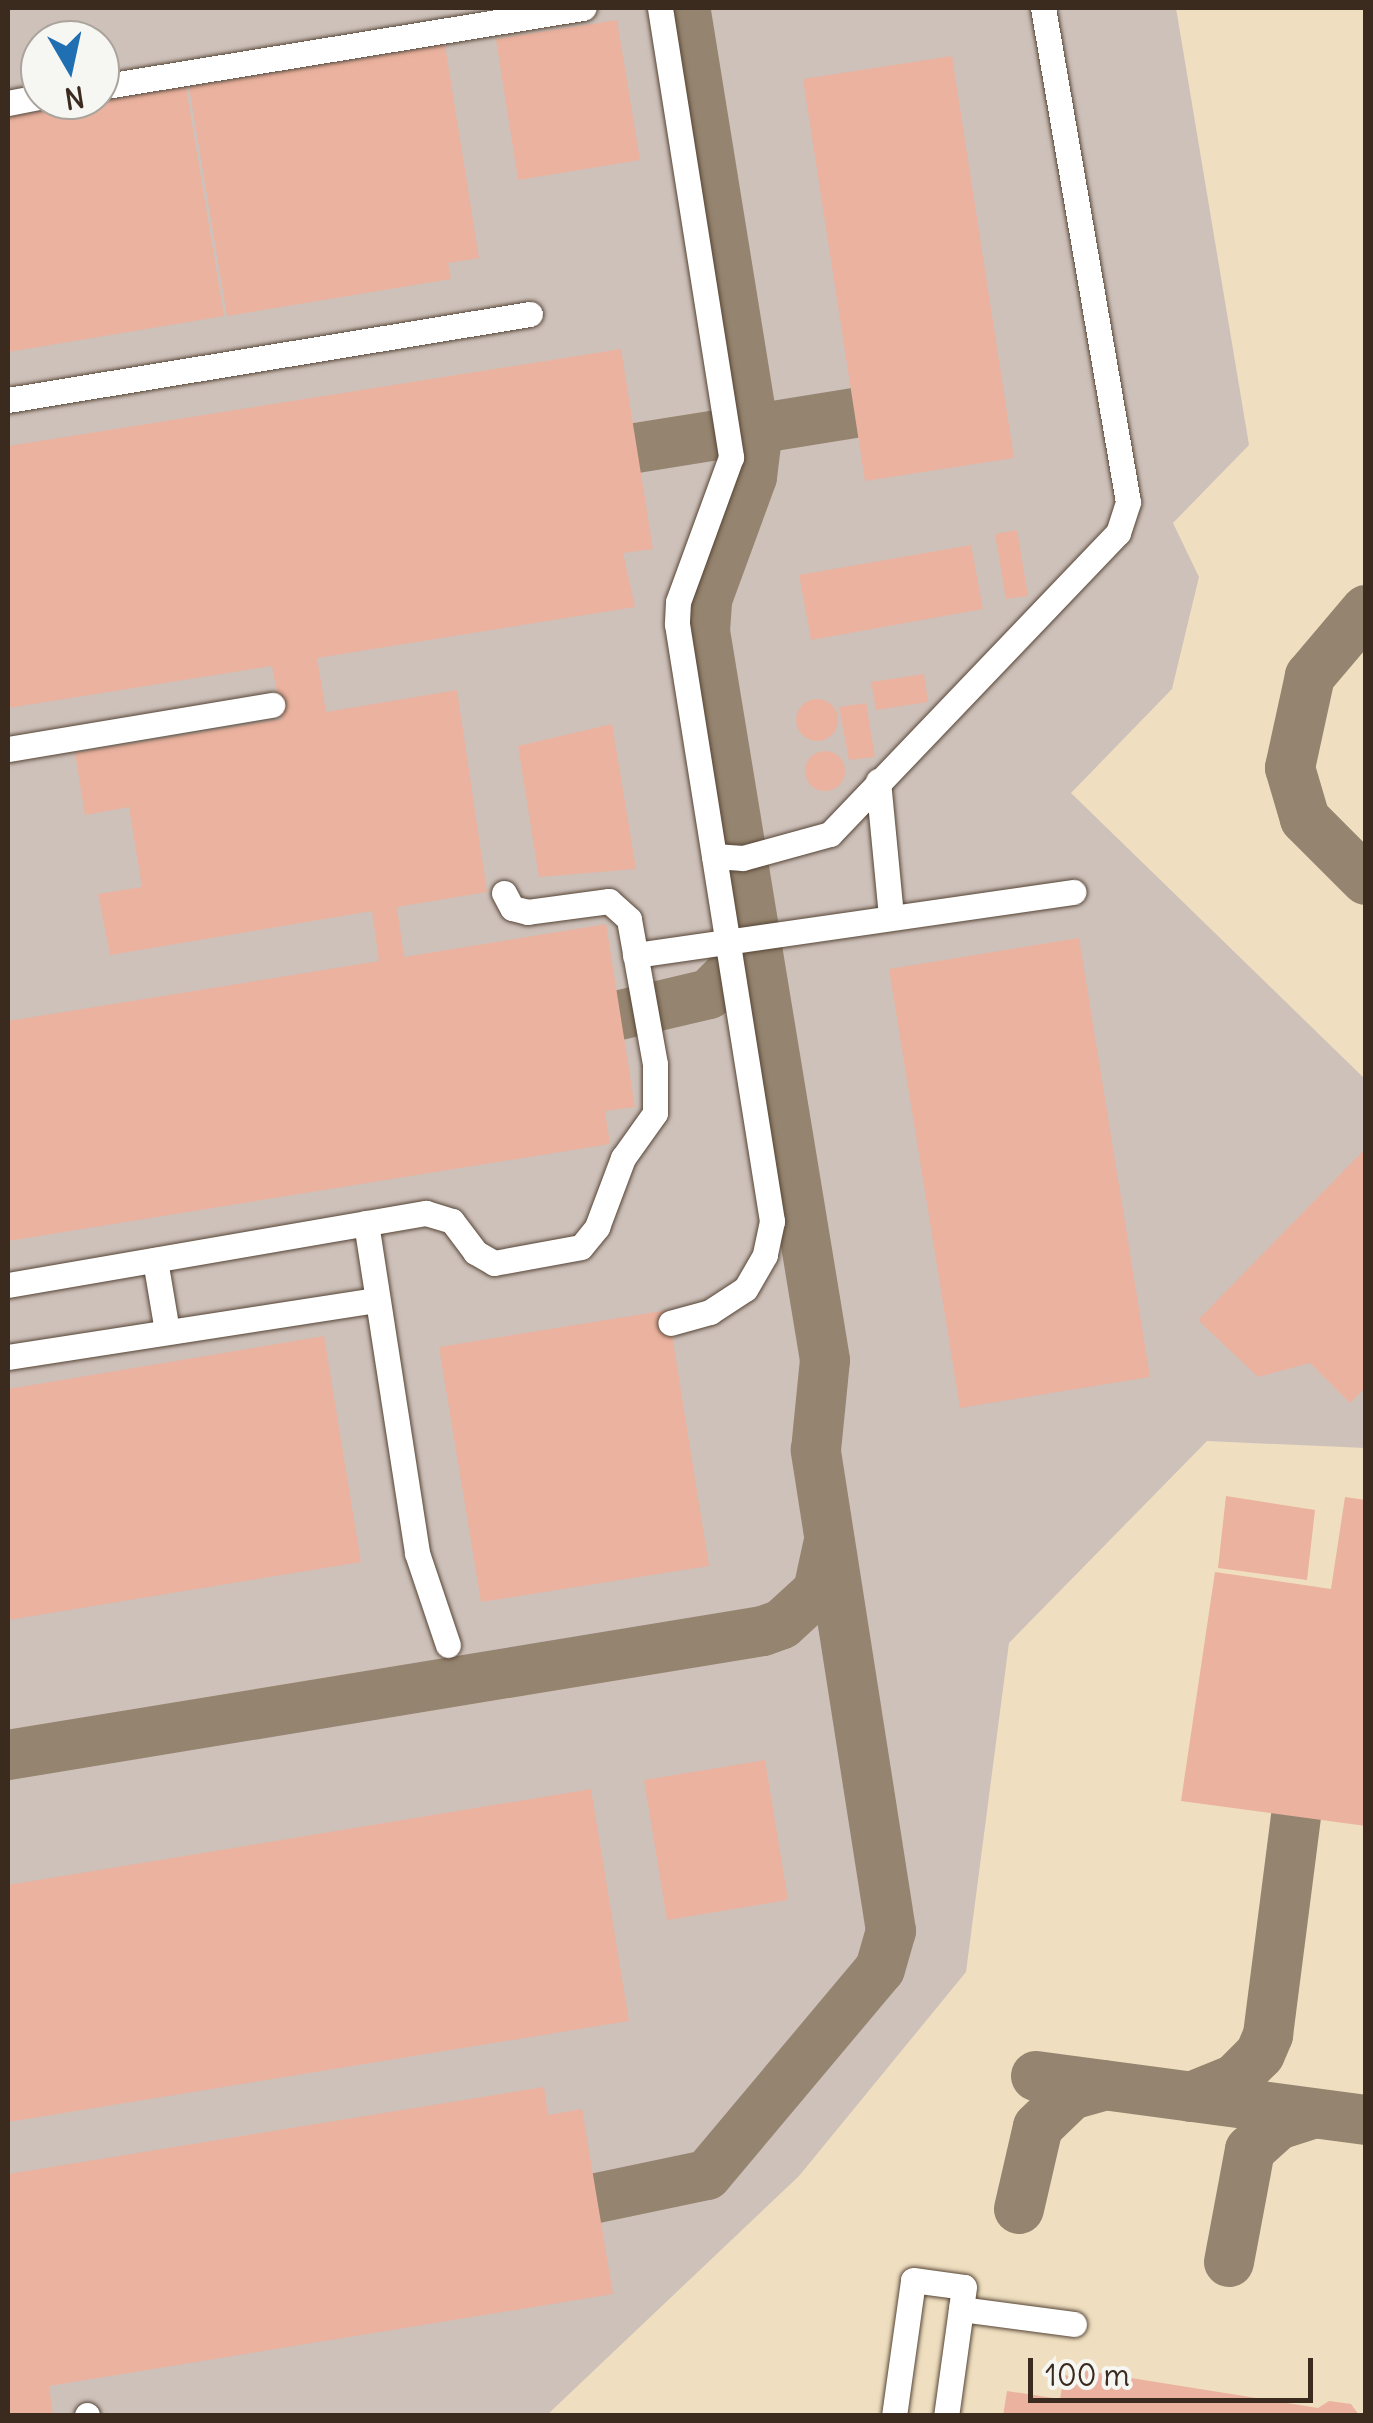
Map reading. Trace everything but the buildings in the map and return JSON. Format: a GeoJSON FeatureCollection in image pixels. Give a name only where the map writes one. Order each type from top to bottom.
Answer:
{"type":"FeatureCollection","features":[{"type":"Feature","properties":{"kind":"lane"},"geometry":{"type":"LineString","coordinates":[[120,83],[473,16],[584,8]]}},
{"type":"Feature","properties":{"kind":"lane"},"geometry":{"type":"LineString","coordinates":[[660,8],[731,457],[678,602],[677,624],[730,939],[771,1239],[745,1290],[710,1312],[670,1323]]}},
{"type":"Feature","properties":{"kind":"lane"},"geometry":{"type":"LineString","coordinates":[[714,856],[743,858],[830,834],[1118,533],[1128,502],[1043,8]]}},
{"type":"Feature","properties":{"kind":"lane"},"geometry":{"type":"LineString","coordinates":[[8,400],[530,314]]}},
{"type":"Feature","properties":{"kind":"lane"},"geometry":{"type":"LineString","coordinates":[[8,748],[272,705]]}},
{"type":"Feature","properties":{"kind":"lane"},"geometry":{"type":"LineString","coordinates":[[878,781],[891,915]]}},
{"type":"Feature","properties":{"kind":"lane"},"geometry":{"type":"LineString","coordinates":[[8,1285],[438,1214],[494,1263],[581,1247],[597,1227],[623,1158],[655,1113],[655,1064],[628,919],[609,901],[528,912],[512,908],[504,892]]}},
{"type":"Feature","properties":{"kind":"lane"},"geometry":{"type":"LineString","coordinates":[[634,956],[891,915],[1074,892]]}},
{"type":"Feature","properties":{"kind":"lane"},"geometry":{"type":"LineString","coordinates":[[366,1223],[417,1553],[448,1645]]}},
{"type":"Feature","properties":{"kind":"lane"},"geometry":{"type":"LineString","coordinates":[[155,1260],[167,1331]]}},
{"type":"Feature","properties":{"kind":"lane"},"geometry":{"type":"LineString","coordinates":[[8,1357],[376,1300]]}},
{"type":"Feature","properties":{"kind":"lane"},"geometry":{"type":"LineString","coordinates":[[894,2416],[913,2280],[964,2287],[946,2416]]}},
{"type":"Feature","properties":{"kind":"lane"},"geometry":{"type":"LineString","coordinates":[[961,2309],[1074,2324]]}},
{"type":"Feature","properties":{"kind":"shaded area"},"geometry":{"type":"Polygon","coordinates":[[[8,8],[1176,8],[1249,445],[1173,523],[1199,577],[1172,689],[1071,793],[1365,1079],[1365,1448],[1207,1441],[1009,1643],[966,1972],[799,2176],[547,2415],[8,2416],[8,8]]]}},
{"type":"Feature","properties":{"kind":"taxiway"},"geometry":{"type":"LineString","coordinates":[[597,2198],[707,2175],[880,1969],[891,1931],[816,1450],[825,1360],[705,631],[707,600],[752,477],[756,444],[685,8]]}},
{"type":"Feature","properties":{"kind":"taxiway"},"geometry":{"type":"LineString","coordinates":[[636,448],[854,413]]}},
{"type":"Feature","properties":{"kind":"taxiway"},"geometry":{"type":"LineString","coordinates":[[1366,610],[1310,676],[1290,768],[1305,819],[1366,880]]}},
{"type":"Feature","properties":{"kind":"taxiway"},"geometry":{"type":"LineString","coordinates":[[620,1015],[709,994],[741,962],[752,927]]}},
{"type":"Feature","properties":{"kind":"taxiway"},"geometry":{"type":"LineString","coordinates":[[8,1755],[763,1631],[782,1624],[818,1591],[828,1545]]}},
{"type":"Feature","properties":{"kind":"taxiway"},"geometry":{"type":"LineString","coordinates":[[1191,2097],[1235,2079],[1260,2054],[1268,2035],[1296,1816]]}},
{"type":"Feature","properties":{"kind":"taxiway"},"geometry":{"type":"LineString","coordinates":[[1036,2076],[1366,2120]]}},
{"type":"Feature","properties":{"kind":"taxiway"},"geometry":{"type":"LineString","coordinates":[[1019,2209],[1038,2127],[1071,2095],[1105,2085]]}},
{"type":"Feature","properties":{"kind":"taxiway"},"geometry":{"type":"LineString","coordinates":[[1229,2262],[1250,2150],[1278,2125],[1312,2114]]}}]}
